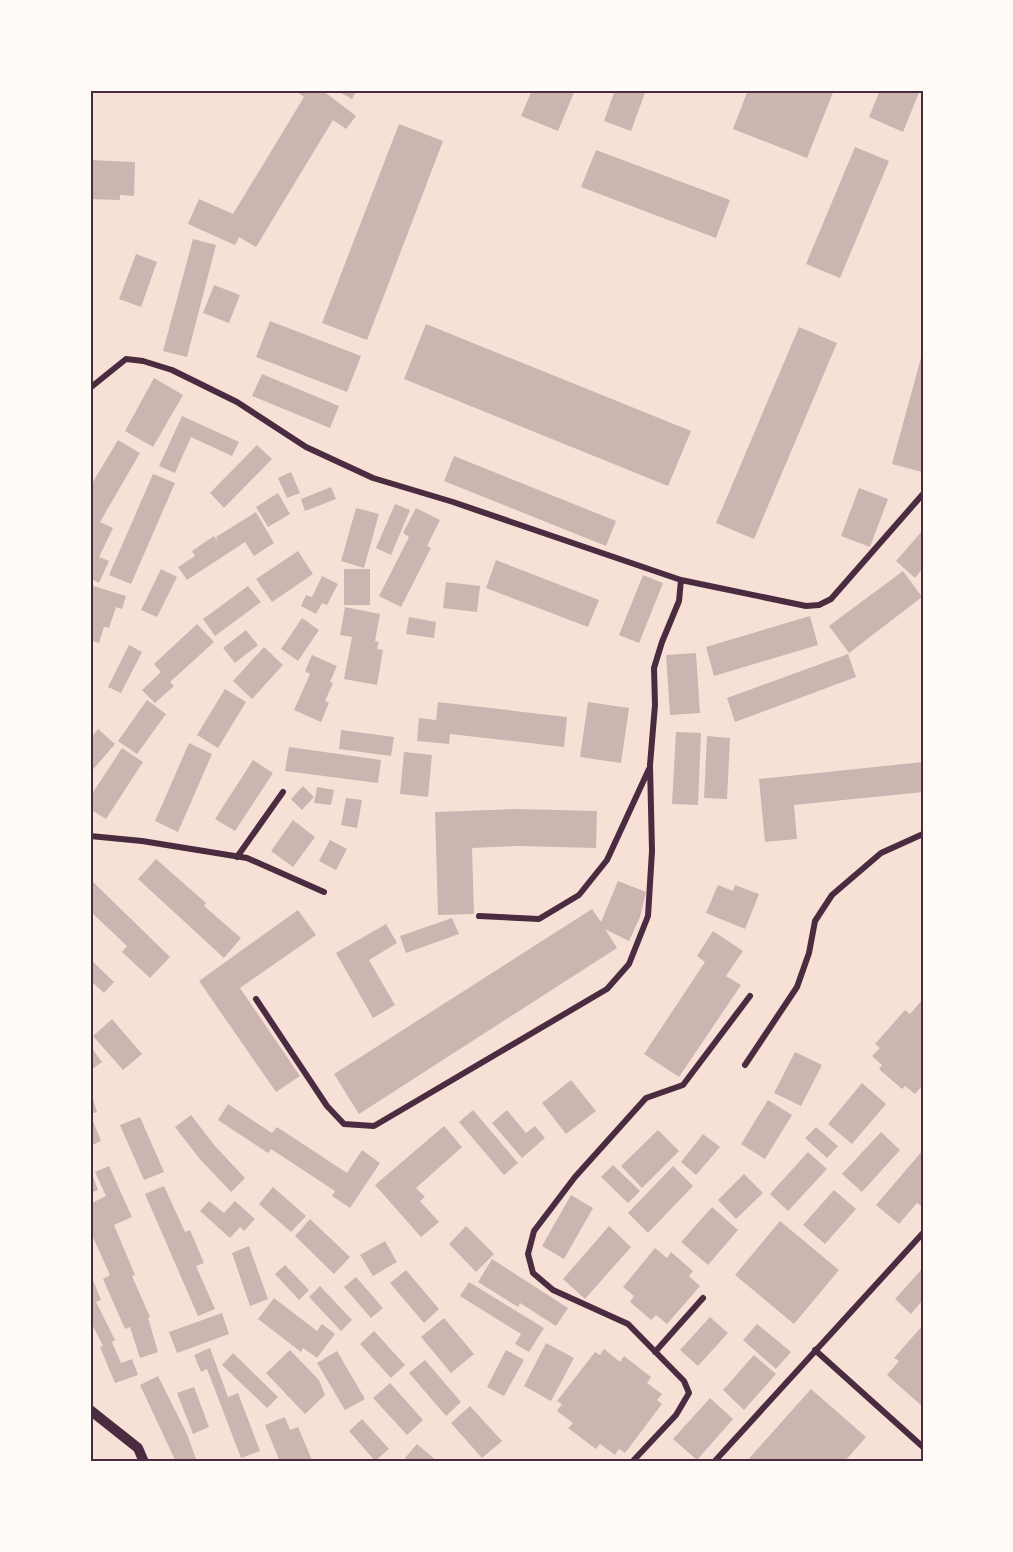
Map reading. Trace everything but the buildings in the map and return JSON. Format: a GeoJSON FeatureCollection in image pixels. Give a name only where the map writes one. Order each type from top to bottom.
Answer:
{"type":"FeatureCollection","features":[{"type":"Feature","properties":{"kind":"street"},"geometry":{"type":"LineString","coordinates":[[90,388],[126,359],[143,361],[162,367],[237,402],[306,447],[373,478],[453,502],[681,580],[806,606],[819,605],[831,599],[923,494]]}},
{"type":"Feature","properties":{"kind":"street"},"geometry":{"type":"LineString","coordinates":[[256,999],[327,1106],[344,1124],[374,1126],[608,990],[629,964],[648,916],[652,850],[650,765],[655,705],[654,669],[662,642],[679,601],[681,580]]}},
{"type":"Feature","properties":{"kind":"street"},"geometry":{"type":"LineString","coordinates":[[479,916],[540,919],[579,895],[606,860],[650,765]]}},
{"type":"Feature","properties":{"kind":"street"},"geometry":{"type":"LineString","coordinates":[[237,857],[283,792]]}},
{"type":"Feature","properties":{"kind":"street"},"geometry":{"type":"LineString","coordinates":[[745,1065],[797,987],[809,953],[815,921],[832,895],[881,853],[923,834]]}},
{"type":"Feature","properties":{"kind":"street"},"geometry":{"type":"LineString","coordinates":[[90,836],[142,841],[248,858],[324,892]]}},
{"type":"Feature","properties":{"kind":"street"},"geometry":{"type":"LineString","coordinates":[[632,1462],[676,1415],[688,1393],[684,1380],[628,1324],[554,1290],[533,1273],[528,1254],[534,1231],[575,1178],[646,1098],[683,1085],[750,996]]}},
{"type":"Feature","properties":{"kind":"street"},"geometry":{"type":"LineString","coordinates":[[714,1462],[923,1233]]}},
{"type":"Feature","properties":{"kind":"street"},"geometry":{"type":"LineString","coordinates":[[656,1352],[703,1298]]}},
{"type":"Feature","properties":{"kind":"street"},"geometry":{"type":"LineString","coordinates":[[815,1350],[923,1446]]}},
{"type":"Feature","properties":{"kind":"street"},"geometry":{"type":"LineString","coordinates":[[90,1410],[138,1448],[144,1462]]}}]}
